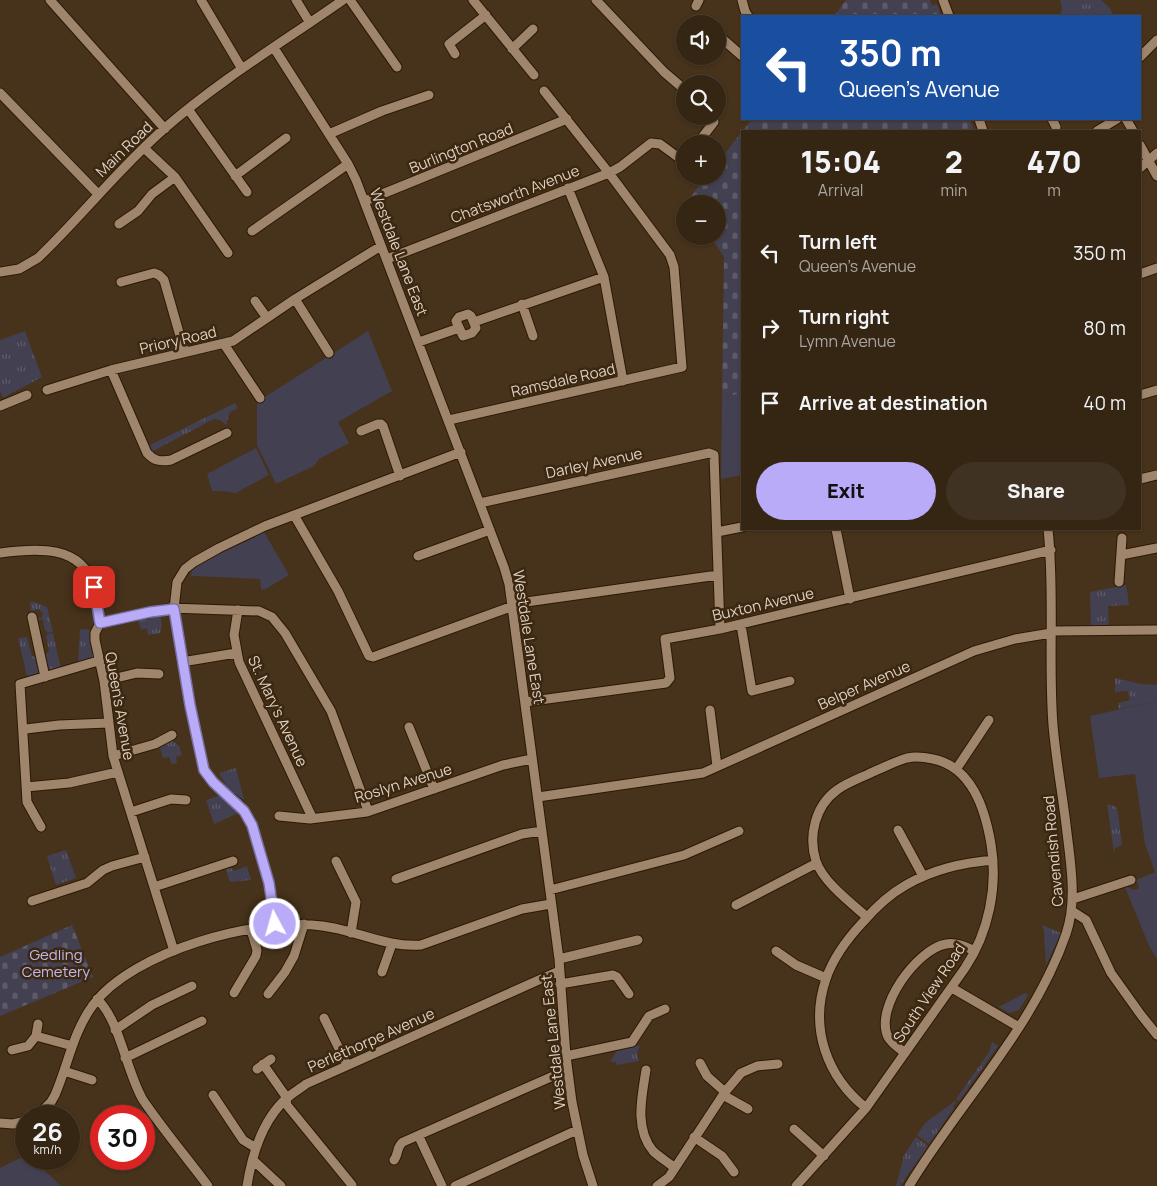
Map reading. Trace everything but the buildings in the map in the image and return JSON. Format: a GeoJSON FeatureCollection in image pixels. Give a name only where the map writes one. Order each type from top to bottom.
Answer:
{"type":"FeatureCollection","features":[{"type":"Feature","properties":{"kind":"street"},"geometry":{"type":"LineString","coordinates":[[50,0],[164,129]]}},
{"type":"Feature","properties":{"kind":"street"},"geometry":{"type":"LineString","coordinates":[[201,0],[242,70]]}},
{"type":"Feature","properties":{"kind":"street"},"geometry":{"type":"LineString","coordinates":[[296,0],[310,23]]}},
{"type":"Feature","properties":{"kind":"street","name":"Main Road"},"geometry":{"type":"LineString","coordinates":[[0,272],[19,269],[38,258],[98,194],[164,129],[242,70],[343,0]]}},
{"type":"Feature","properties":{"kind":"street"},"geometry":{"type":"LineString","coordinates":[[350,0],[397,67]]}},
{"type":"Feature","properties":{"kind":"street"},"geometry":{"type":"LineString","coordinates":[[473,0],[534,76]]}},
{"type":"Feature","properties":{"kind":"street"},"geometry":{"type":"LineString","coordinates":[[596,0],[676,82]]}},
{"type":"Feature","properties":{"kind":"street"},"geometry":{"type":"LineString","coordinates":[[742,0],[747,15]]}},
{"type":"Feature","properties":{"kind":"street"},"geometry":{"type":"LineString","coordinates":[[943,0],[949,15]]}},
{"type":"Feature","properties":{"kind":"street"},"geometry":{"type":"LineString","coordinates":[[455,54],[449,44],[486,15]]}},
{"type":"Feature","properties":{"kind":"street"},"geometry":{"type":"LineString","coordinates":[[512,49],[533,30]]}},
{"type":"Feature","properties":{"kind":"street"},"geometry":{"type":"LineString","coordinates":[[1141,56],[1157,40]]}},
{"type":"Feature","properties":{"kind":"street"},"geometry":{"type":"LineString","coordinates":[[726,42],[741,55]]}},
{"type":"Feature","properties":{"kind":"street","name":"Westdale Lane East"},"geometry":{"type":"LineString","coordinates":[[274,48],[348,164],[365,202],[504,567],[512,605],[559,959],[567,1070],[577,1130],[593,1186]]}},
{"type":"Feature","properties":{"kind":"street"},"geometry":{"type":"LineString","coordinates":[[544,91],[609,173]]}},
{"type":"Feature","properties":{"kind":"street"},"geometry":{"type":"LineString","coordinates":[[0,93],[98,194]]}},
{"type":"Feature","properties":{"kind":"street"},"geometry":{"type":"LineString","coordinates":[[328,134],[382,111],[429,95]]}},
{"type":"Feature","properties":{"kind":"street"},"geometry":{"type":"LineString","coordinates":[[188,109],[247,192]]}},
{"type":"Feature","properties":{"kind":"street","name":"Burlington Road"},"geometry":{"type":"LineString","coordinates":[[365,202],[567,120]]}},
{"type":"Feature","properties":{"kind":"street"},"geometry":{"type":"LineString","coordinates":[[1099,130],[1115,120]]}},
{"type":"Feature","properties":{"kind":"street"},"geometry":{"type":"LineString","coordinates":[[704,135],[712,125]]}},
{"type":"Feature","properties":{"kind":"street"},"geometry":{"type":"LineString","coordinates":[[235,176],[286,138]]}},
{"type":"Feature","properties":{"kind":"street","name":"Chatsworth Avenue"},"geometry":{"type":"LineString","coordinates":[[387,259],[609,173],[655,142],[676,157]]}},
{"type":"Feature","properties":{"kind":"street"},"geometry":{"type":"LineString","coordinates":[[1141,147],[1157,176]]}},
{"type":"Feature","properties":{"kind":"street"},"geometry":{"type":"LineString","coordinates":[[144,148],[175,177],[228,253]]}},
{"type":"Feature","properties":{"kind":"street"},"geometry":{"type":"LineString","coordinates":[[1141,167],[1157,154]]}},
{"type":"Feature","properties":{"kind":"street"},"geometry":{"type":"LineString","coordinates":[[252,231],[348,164]]}},
{"type":"Feature","properties":{"kind":"street","name":"Ramsdale Road"},"geometry":{"type":"LineString","coordinates":[[449,420],[682,367],[674,267],[670,255],[609,173]]}},
{"type":"Feature","properties":{"kind":"street"},"geometry":{"type":"LineString","coordinates":[[119,224],[138,211],[152,194],[175,177]]}},
{"type":"Feature","properties":{"kind":"street"},"geometry":{"type":"LineString","coordinates":[[568,188],[604,277],[623,381]]}},
{"type":"Feature","properties":{"kind":"street","name":"Priory Road"},"geometry":{"type":"LineString","coordinates":[[47,390],[111,370],[232,341],[295,299],[381,246]]}},
{"type":"Feature","properties":{"kind":"street"},"geometry":{"type":"LineString","coordinates":[[1141,274],[1157,268]]}},
{"type":"Feature","properties":{"kind":"street"},"geometry":{"type":"LineString","coordinates":[[121,282],[154,273],[160,275],[164,280],[184,350],[187,351]]}},
{"type":"Feature","properties":{"kind":"street"},"geometry":{"type":"LineString","coordinates":[[419,342],[459,328],[461,334],[466,336],[475,332],[474,322],[604,277]]}},
{"type":"Feature","properties":{"kind":"street"},"geometry":{"type":"LineString","coordinates":[[295,299],[329,353]]}},
{"type":"Feature","properties":{"kind":"street"},"geometry":{"type":"LineString","coordinates":[[255,300],[267,318]]}},
{"type":"Feature","properties":{"kind":"street"},"geometry":{"type":"LineString","coordinates":[[522,304],[533,336]]}},
{"type":"Feature","properties":{"kind":"street"},"geometry":{"type":"LineString","coordinates":[[224,344],[260,398]]}},
{"type":"Feature","properties":{"kind":"street"},"geometry":{"type":"LineString","coordinates":[[111,370],[147,454],[152,459],[164,462],[172,460],[227,433]]}},
{"type":"Feature","properties":{"kind":"street"},"geometry":{"type":"LineString","coordinates":[[1141,395],[1157,390]]}},
{"type":"Feature","properties":{"kind":"street"},"geometry":{"type":"LineString","coordinates":[[0,406],[26,395]]}},
{"type":"Feature","properties":{"kind":"street"},"geometry":{"type":"LineString","coordinates":[[361,431],[378,424],[383,426],[400,476]]}},
{"type":"Feature","properties":{"kind":"street"},"geometry":{"type":"LineString","coordinates":[[276,926],[269,883],[252,825],[244,811],[213,782],[204,770],[182,662],[174,609],[176,587],[180,575],[185,569],[219,548],[265,526],[461,452]]}},
{"type":"Feature","properties":{"kind":"street","name":"Darley Avenue"},"geometry":{"type":"LineString","coordinates":[[480,503],[709,453],[714,455],[717,532]]}},
{"type":"Feature","properties":{"kind":"street"},"geometry":{"type":"LineString","coordinates":[[1141,479],[1157,475]]}},
{"type":"Feature","properties":{"kind":"street"},"geometry":{"type":"LineString","coordinates":[[294,515],[322,562],[366,654],[373,657],[512,605],[718,575]]}},
{"type":"Feature","properties":{"kind":"street"},"geometry":{"type":"LineString","coordinates":[[720,629],[717,532],[741,527]]}},
{"type":"Feature","properties":{"kind":"street"},"geometry":{"type":"LineString","coordinates":[[418,556],[490,530]]}},
{"type":"Feature","properties":{"kind":"street"},"geometry":{"type":"LineString","coordinates":[[836,530],[850,599]]}},
{"type":"Feature","properties":{"kind":"street","name":"Cavendish Road"},"geometry":{"type":"LineString","coordinates":[[909,1186],[1019,1027],[1052,968],[1066,934],[1072,911],[1070,853],[1053,725],[1050,662],[1053,590],[1048,530]]}},
{"type":"Feature","properties":{"kind":"street"},"geometry":{"type":"LineString","coordinates":[[1119,582],[1122,538]]}},
{"type":"Feature","properties":{"kind":"street"},"geometry":{"type":"LineString","coordinates":[[1121,556],[1157,548]]}},
{"type":"Feature","properties":{"kind":"street","name":"Queen's Avenue"},"geometry":{"type":"LineString","coordinates":[[0,553],[34,550],[52,551],[69,556],[78,561],[88,574],[94,587],[100,623],[95,633],[95,640],[98,661],[104,681],[113,756],[174,951]]}},
{"type":"Feature","properties":{"kind":"street","name":"Buxton Avenue"},"geometry":{"type":"LineString","coordinates":[[525,702],[666,683],[670,678],[665,639],[720,629],[1051,550]]}},
{"type":"Feature","properties":{"kind":"street"},"geometry":{"type":"LineString","coordinates":[[100,623],[150,612],[174,609],[259,611],[269,615],[285,633],[331,711],[367,812]]}},
{"type":"Feature","properties":{"kind":"street","name":"St. Mary's Avenue"},"geometry":{"type":"LineString","coordinates":[[238,610],[234,635],[239,662],[311,815],[310,819]]}},
{"type":"Feature","properties":{"kind":"street"},"geometry":{"type":"LineString","coordinates":[[32,617],[45,677]]}},
{"type":"Feature","properties":{"kind":"street"},"geometry":{"type":"LineString","coordinates":[[741,624],[752,691],[790,681]]}},
{"type":"Feature","properties":{"kind":"street","name":"Belper Avenue"},"geometry":{"type":"LineString","coordinates":[[538,797],[693,775],[974,651],[1015,639],[1051,632],[1157,630]]}},
{"type":"Feature","properties":{"kind":"street"},"geometry":{"type":"LineString","coordinates":[[182,662],[236,653]]}},
{"type":"Feature","properties":{"kind":"street"},"geometry":{"type":"LineString","coordinates":[[41,827],[27,802],[20,684],[98,661]]}},
{"type":"Feature","properties":{"kind":"street"},"geometry":{"type":"LineString","coordinates":[[104,681],[137,673],[159,673]]}},
{"type":"Feature","properties":{"kind":"street"},"geometry":{"type":"LineString","coordinates":[[710,710],[717,766]]}},
{"type":"Feature","properties":{"kind":"street"},"geometry":{"type":"LineString","coordinates":[[956,768],[989,720]]}},
{"type":"Feature","properties":{"kind":"street"},"geometry":{"type":"LineString","coordinates":[[23,728],[108,723]]}},
{"type":"Feature","properties":{"kind":"street"},"geometry":{"type":"LineString","coordinates":[[408,727],[434,789]]}},
{"type":"Feature","properties":{"kind":"street"},"geometry":{"type":"LineString","coordinates":[[113,756],[155,744],[172,735]]}},
{"type":"Feature","properties":{"kind":"street","name":"South View Road"},"geometry":{"type":"LineString","coordinates":[[796,1186],[866,1108],[952,988],[975,951],[986,925],[992,891],[993,860],[987,827],[978,798],[971,785],[956,768],[941,761],[922,757],[907,758],[839,789],[822,806],[815,820],[813,834],[816,863]]}},
{"type":"Feature","properties":{"kind":"street","name":"Roslyn Avenue"},"geometry":{"type":"LineString","coordinates":[[279,816],[310,819],[367,812],[503,765],[532,759]]}},
{"type":"Feature","properties":{"kind":"street"},"geometry":{"type":"LineString","coordinates":[[26,787],[69,783],[118,772]]}},
{"type":"Feature","properties":{"kind":"street"},"geometry":{"type":"LineString","coordinates":[[131,812],[171,799],[186,800]]}},
{"type":"Feature","properties":{"kind":"street"},"geometry":{"type":"LineString","coordinates":[[898,830],[923,876]]}},
{"type":"Feature","properties":{"kind":"street"},"geometry":{"type":"LineString","coordinates":[[396,879],[522,834],[542,831]]}},
{"type":"Feature","properties":{"kind":"street"},"geometry":{"type":"LineString","coordinates":[[550,890],[684,855],[739,832]]}},
{"type":"Feature","properties":{"kind":"street"},"geometry":{"type":"LineString","coordinates":[[32,901],[87,884],[103,870],[145,857]]}},
{"type":"Feature","properties":{"kind":"street"},"geometry":{"type":"LineString","coordinates":[[866,1108],[838,1080],[827,1057],[821,1036],[820,1011],[826,978],[840,951],[866,917],[892,894],[923,876],[957,864],[993,860]]}},
{"type":"Feature","properties":{"kind":"street"},"geometry":{"type":"LineString","coordinates":[[336,861],[356,902],[351,934]]}},
{"type":"Feature","properties":{"kind":"street"},"geometry":{"type":"LineString","coordinates":[[154,887],[233,862]]}},
{"type":"Feature","properties":{"kind":"street"},"geometry":{"type":"LineString","coordinates":[[736,905],[816,863],[826,878],[866,917]]}},
{"type":"Feature","properties":{"kind":"street"},"geometry":{"type":"LineString","coordinates":[[1073,898],[1131,880]]}},
{"type":"Feature","properties":{"kind":"street"},"geometry":{"type":"LineString","coordinates":[[48,1105],[55,1095],[72,1044],[84,1018],[97,1000],[121,978],[174,951],[218,936],[276,926],[304,924],[324,926],[402,946],[421,945],[522,909],[551,904]]}},
{"type":"Feature","properties":{"kind":"street"},"geometry":{"type":"LineString","coordinates":[[1072,911],[1086,920],[1111,973],[1157,1035]]}},
{"type":"Feature","properties":{"kind":"street"},"geometry":{"type":"LineString","coordinates":[[268,994],[285,972],[294,956],[304,924]]}},
{"type":"Feature","properties":{"kind":"street"},"geometry":{"type":"LineString","coordinates":[[234,993],[256,956],[257,950],[251,930]]}},
{"type":"Feature","properties":{"kind":"street"},"geometry":{"type":"LineString","coordinates":[[559,959],[638,940]]}},
{"type":"Feature","properties":{"kind":"street"},"geometry":{"type":"LineString","coordinates":[[382,972],[392,944]]}},
{"type":"Feature","properties":{"kind":"street"},"geometry":{"type":"LineString","coordinates":[[905,1053],[888,1037],[886,1016],[901,980],[924,956],[943,944],[961,945],[975,951]]}},
{"type":"Feature","properties":{"kind":"street"},"geometry":{"type":"LineString","coordinates":[[776,951],[796,964],[826,978]]}},
{"type":"Feature","properties":{"kind":"street","name":"Perlethorpe Avenue"},"geometry":{"type":"LineString","coordinates":[[248,1186],[252,1160],[268,1120],[287,1098],[316,1079],[559,971]]}},
{"type":"Feature","properties":{"kind":"street"},"geometry":{"type":"LineString","coordinates":[[560,984],[614,975],[618,977],[629,994]]}},
{"type":"Feature","properties":{"kind":"street"},"geometry":{"type":"LineString","coordinates":[[115,1030],[152,1005],[192,986]]}},
{"type":"Feature","properties":{"kind":"street"},"geometry":{"type":"LineString","coordinates":[[952,988],[1019,1027]]}},
{"type":"Feature","properties":{"kind":"street"},"geometry":{"type":"LineString","coordinates":[[97,1000],[108,1012],[143,1099],[208,1186]]}},
{"type":"Feature","properties":{"kind":"street"},"geometry":{"type":"LineString","coordinates":[[566,1056],[632,1042],[649,1016],[665,1010]]}},
{"type":"Feature","properties":{"kind":"street"},"geometry":{"type":"LineString","coordinates":[[324,1018],[347,1065]]}},
{"type":"Feature","properties":{"kind":"street"},"geometry":{"type":"LineString","coordinates":[[125,1058],[202,1021]]}},
{"type":"Feature","properties":{"kind":"street"},"geometry":{"type":"LineString","coordinates":[[12,1050],[28,1046],[36,1036],[38,1024]]}},
{"type":"Feature","properties":{"kind":"street"},"geometry":{"type":"LineString","coordinates":[[36,1036],[69,1045],[72,1044]]}},
{"type":"Feature","properties":{"kind":"street"},"geometry":{"type":"LineString","coordinates":[[700,1063],[707,1076],[724,1094],[748,1109]]}},
{"type":"Feature","properties":{"kind":"street"},"geometry":{"type":"LineString","coordinates":[[264,1064],[287,1098],[286,1104],[352,1185]]}},
{"type":"Feature","properties":{"kind":"street"},"geometry":{"type":"LineString","coordinates":[[657,1186],[669,1177],[694,1137],[741,1073],[757,1066],[778,1064]]}},
{"type":"Feature","properties":{"kind":"street"},"geometry":{"type":"LineString","coordinates":[[394,1160],[401,1144],[567,1070]]}},
{"type":"Feature","properties":{"kind":"street"},"geometry":{"type":"LineString","coordinates":[[646,1070],[641,1103],[642,1128],[654,1151],[675,1168]]}},
{"type":"Feature","properties":{"kind":"street"},"geometry":{"type":"LineString","coordinates":[[64,1071],[92,1080]]}},
{"type":"Feature","properties":{"kind":"street"},"geometry":{"type":"LineString","coordinates":[[214,1095],[243,1140],[256,1148]]}},
{"type":"Feature","properties":{"kind":"street"},"geometry":{"type":"LineString","coordinates":[[0,1123],[15,1124]]}},
{"type":"Feature","properties":{"kind":"street"},"geometry":{"type":"LineString","coordinates":[[794,1129],[824,1156]]}},
{"type":"Feature","properties":{"kind":"street"},"geometry":{"type":"LineString","coordinates":[[455,1186],[577,1130]]}},
{"type":"Feature","properties":{"kind":"street"},"geometry":{"type":"LineString","coordinates":[[421,1134],[420,1139],[442,1186]]}},
{"type":"Feature","properties":{"kind":"street"},"geometry":{"type":"LineString","coordinates":[[694,1137],[722,1156],[734,1172]]}},
{"type":"Feature","properties":{"kind":"street"},"geometry":{"type":"LineString","coordinates":[[252,1160],[281,1186]]}},
{"type":"Feature","properties":{"kind":"green space"},"geometry":{"type":"Polygon","coordinates":[[[846,0],[930,0],[932,6],[937,4],[941,15],[835,15],[846,0]]]}},
{"type":"Feature","properties":{"kind":"green space"},"geometry":{"type":"Polygon","coordinates":[[[1060,0],[1101,0],[1109,7],[1113,15],[1060,15],[1062,8],[1060,0]]]}},
{"type":"Feature","properties":{"kind":"green space"},"geometry":{"type":"Polygon","coordinates":[[[751,120],[970,120],[974,130],[744,130],[751,120]]]}},
{"type":"Feature","properties":{"kind":"green space"},"geometry":{"type":"Polygon","coordinates":[[[741,132],[741,393],[722,398],[724,257],[716,245],[726,245],[726,195],[692,195],[700,185],[726,185],[726,152],[741,132]]]}},
{"type":"Feature","properties":{"kind":"green space"},"geometry":{"type":"Polygon","coordinates":[[[25,331],[42,377],[3,398],[0,390],[0,340],[25,331]]]}},
{"type":"Feature","properties":{"kind":"green space"},"geometry":{"type":"Polygon","coordinates":[[[368,331],[392,391],[338,422],[349,443],[319,459],[314,466],[276,484],[257,445],[257,402],[368,331]]]}},
{"type":"Feature","properties":{"kind":"green space"},"geometry":{"type":"Polygon","coordinates":[[[741,393],[741,475],[721,479],[722,398],[741,393]]]}},
{"type":"Feature","properties":{"kind":"green space"},"geometry":{"type":"Polygon","coordinates":[[[235,403],[238,408],[230,412],[226,425],[220,420],[214,419],[153,451],[146,447],[235,403]]]}},
{"type":"Feature","properties":{"kind":"green space"},"geometry":{"type":"Polygon","coordinates":[[[256,448],[269,475],[236,493],[212,491],[207,474],[256,448]]]}},
{"type":"Feature","properties":{"kind":"green space"},"geometry":{"type":"Polygon","coordinates":[[[264,532],[289,575],[264,590],[261,589],[260,579],[191,576],[192,570],[213,555],[264,532]]]}},
{"type":"Feature","properties":{"kind":"green space"},"geometry":{"type":"Polygon","coordinates":[[[1126,585],[1129,605],[1108,606],[1109,628],[1091,628],[1090,592],[1126,585]]]}},
{"type":"Feature","properties":{"kind":"green space"},"geometry":{"type":"Polygon","coordinates":[[[30,602],[47,607],[53,632],[47,633],[45,631],[43,620],[37,619],[41,618],[43,614],[39,609],[31,611],[30,602]]]}},
{"type":"Feature","properties":{"kind":"green space"},"geometry":{"type":"Polygon","coordinates":[[[160,615],[162,625],[160,633],[148,635],[147,628],[141,630],[138,620],[160,615]]]}},
{"type":"Feature","properties":{"kind":"green space"},"geometry":{"type":"Polygon","coordinates":[[[80,629],[92,630],[93,659],[78,664],[80,629]]]}},
{"type":"Feature","properties":{"kind":"green space"},"geometry":{"type":"Polygon","coordinates":[[[53,633],[61,669],[49,671],[44,655],[49,652],[46,635],[53,633]]]}},
{"type":"Feature","properties":{"kind":"green space"},"geometry":{"type":"Polygon","coordinates":[[[27,637],[32,656],[37,657],[40,675],[28,680],[18,638],[27,637]]]}},
{"type":"Feature","properties":{"kind":"green space"},"geometry":{"type":"Polygon","coordinates":[[[1115,678],[1141,684],[1157,685],[1157,701],[1119,709],[1118,703],[1130,700],[1128,691],[1115,692],[1115,678]]]}},
{"type":"Feature","properties":{"kind":"green space"},"geometry":{"type":"Polygon","coordinates":[[[1157,701],[1157,959],[1150,948],[1124,885],[1134,890],[1139,888],[1136,880],[1155,872],[1145,844],[1135,774],[1099,778],[1090,716],[1157,701]]]}},
{"type":"Feature","properties":{"kind":"green space"},"geometry":{"type":"Polygon","coordinates":[[[171,740],[179,746],[182,755],[176,757],[177,763],[172,764],[169,757],[163,758],[160,748],[171,740]]]}},
{"type":"Feature","properties":{"kind":"green space"},"geometry":{"type":"Polygon","coordinates":[[[236,768],[244,799],[241,800],[227,787],[219,773],[236,768]]]}},
{"type":"Feature","properties":{"kind":"green space"},"geometry":{"type":"Polygon","coordinates":[[[220,795],[238,813],[214,824],[206,800],[220,795]]]}},
{"type":"Feature","properties":{"kind":"green space"},"geometry":{"type":"Polygon","coordinates":[[[1107,804],[1116,807],[1118,813],[1122,845],[1115,848],[1114,853],[1107,804]]]}},
{"type":"Feature","properties":{"kind":"green space"},"geometry":{"type":"Polygon","coordinates":[[[66,850],[76,878],[56,885],[47,856],[66,850]]]}},
{"type":"Feature","properties":{"kind":"green space"},"geometry":{"type":"Polygon","coordinates":[[[247,866],[251,880],[231,882],[229,880],[226,869],[231,868],[234,871],[247,866]]]}},
{"type":"Feature","properties":{"kind":"green space","name":"Gedling Cemetery"},"geometry":{"type":"Polygon","coordinates":[[[72,925],[93,977],[0,1016],[0,957],[72,925]]]}},
{"type":"Feature","properties":{"kind":"green space"},"geometry":{"type":"Polygon","coordinates":[[[1042,925],[1061,933],[1046,965],[1044,931],[1042,925]]]}},
{"type":"Feature","properties":{"kind":"green space"},"geometry":{"type":"Polygon","coordinates":[[[1025,993],[1028,995],[1019,1010],[1009,1013],[999,1007],[1025,993]]]}},
{"type":"Feature","properties":{"kind":"green space"},"geometry":{"type":"Polygon","coordinates":[[[992,1042],[998,1046],[959,1101],[956,1099],[989,1052],[992,1042]]]}},
{"type":"Feature","properties":{"kind":"green space"},"geometry":{"type":"Polygon","coordinates":[[[640,1045],[637,1054],[639,1061],[617,1065],[616,1062],[610,1062],[617,1050],[640,1045]]]}},
{"type":"Feature","properties":{"kind":"green space"},"geometry":{"type":"Polygon","coordinates":[[[955,1101],[954,1108],[929,1144],[917,1135],[925,1123],[955,1101]]]}},
{"type":"Feature","properties":{"kind":"green space"},"geometry":{"type":"Polygon","coordinates":[[[916,1137],[928,1146],[900,1186],[896,1186],[904,1155],[916,1137]]]}},
{"type":"Feature","properties":{"kind":"green space"},"geometry":{"type":"Polygon","coordinates":[[[15,1160],[15,1170],[44,1170],[61,1186],[0,1186],[0,1168],[15,1160]]]}},
{"type":"Feature","properties":{"kind":"route"},"geometry":{"type":"LineString","coordinates":[[94,587],[100,623],[171,608],[174,609],[190,705],[204,770],[213,782],[238,803],[252,825],[269,883],[275,924]]}}]}
